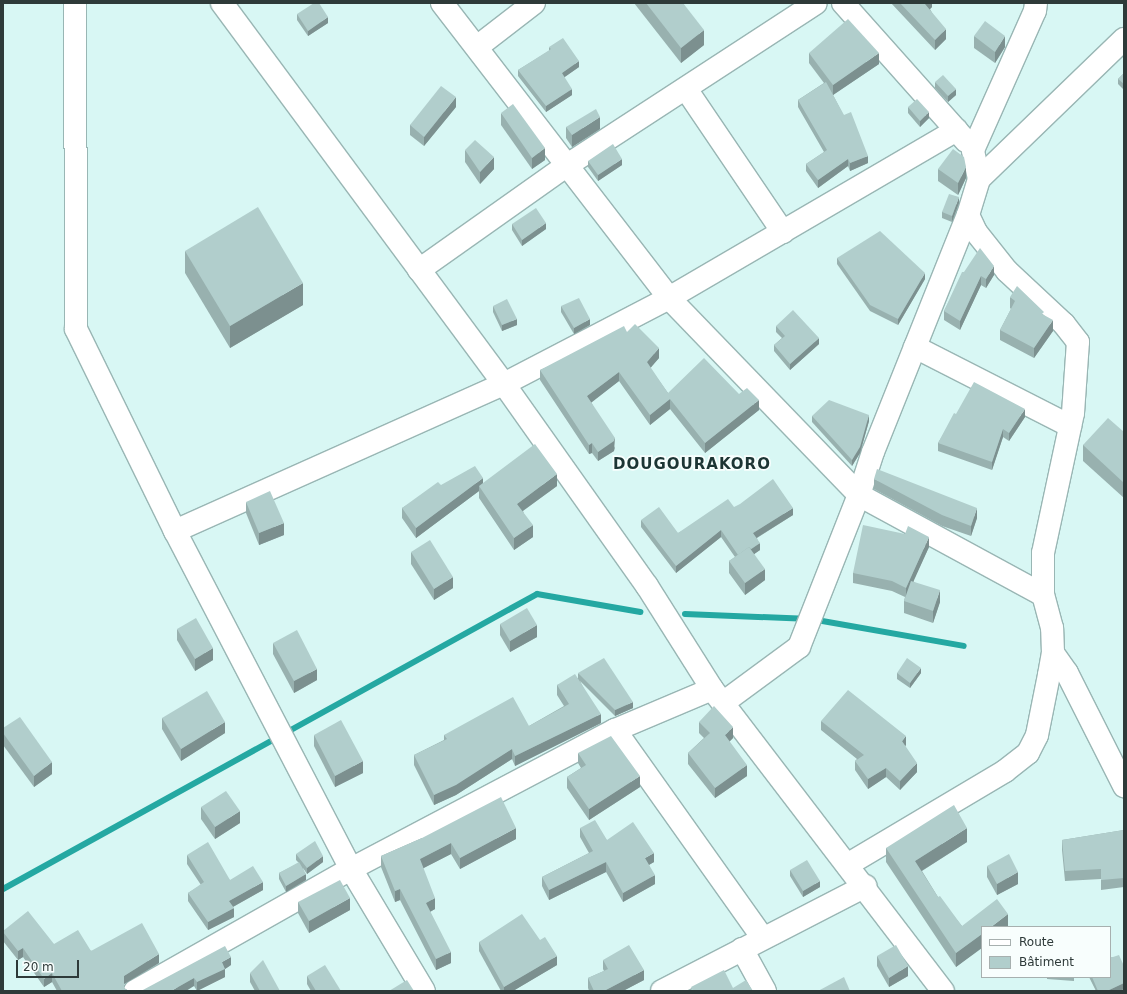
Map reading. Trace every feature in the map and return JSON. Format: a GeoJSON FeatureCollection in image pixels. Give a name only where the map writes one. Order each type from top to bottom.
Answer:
{"type":"FeatureCollection","features":[{"type":"Feature","properties":{"kind":"street"},"geometry":{"type":"LineString","coordinates":[[75,3],[76,329],[174,531],[351,868],[424,991]]}},
{"type":"Feature","properties":{"kind":"street"},"geometry":{"type":"LineString","coordinates":[[222,3],[504,384],[647,586],[718,696],[847,865],[865,886],[943,991]]}},
{"type":"Feature","properties":{"kind":"street"},"geometry":{"type":"LineString","coordinates":[[442,3],[669,298],[859,495],[1042,595]]}},
{"type":"Feature","properties":{"kind":"street"},"geometry":{"type":"LineString","coordinates":[[477,47],[534,3]]}},
{"type":"Feature","properties":{"kind":"street"},"geometry":{"type":"LineString","coordinates":[[419,270],[566,166],[816,3]]}},
{"type":"Feature","properties":{"kind":"street"},"geometry":{"type":"LineString","coordinates":[[843,3],[957,130],[972,150],[979,179]]}},
{"type":"Feature","properties":{"kind":"street"},"geometry":{"type":"LineString","coordinates":[[972,150],[1033,6]]}},
{"type":"Feature","properties":{"kind":"street"},"geometry":{"type":"LineString","coordinates":[[135,991],[351,868],[615,730],[718,696],[799,646],[859,495],[873,452],[968,215],[979,179],[1124,39]]}},
{"type":"Feature","properties":{"kind":"street"},"geometry":{"type":"LineString","coordinates":[[686,89],[783,232]]}},
{"type":"Feature","properties":{"kind":"street"},"geometry":{"type":"LineString","coordinates":[[174,531],[504,384],[669,298],[957,130]]}},
{"type":"Feature","properties":{"kind":"street"},"geometry":{"type":"LineString","coordinates":[[847,865],[1005,771],[1028,753],[1037,735],[1053,653],[1052,628],[1042,595],[1043,553],[1070,426],[1078,342],[1064,324],[1007,272],[976,232],[968,215]]}},
{"type":"Feature","properties":{"kind":"street"},"geometry":{"type":"LineString","coordinates":[[915,347],[1070,426]]}},
{"type":"Feature","properties":{"kind":"street"},"geometry":{"type":"LineString","coordinates":[[1053,653],[1067,673],[1122,772]]}},
{"type":"Feature","properties":{"kind":"street"},"geometry":{"type":"LineString","coordinates":[[615,730],[763,938]]}},
{"type":"Feature","properties":{"kind":"street"},"geometry":{"type":"LineString","coordinates":[[662,991],[865,886]]}},
{"type":"Feature","properties":{"kind":"street"},"geometry":{"type":"LineString","coordinates":[[742,949],[765,991]]}},
{"type":"Feature","properties":{"kind":"building"},"geometry":{"type":"Polygon","coordinates":[[[314,3],[319,3],[328,17],[308,31],[297,14],[314,3]]]}},
{"type":"Feature","properties":{"kind":"building"},"geometry":{"type":"Polygon","coordinates":[[[646,3],[683,3],[704,30],[681,48],[646,3]]]}},
{"type":"Feature","properties":{"kind":"building"},"geometry":{"type":"Polygon","coordinates":[[[900,3],[926,3],[925,4],[946,29],[935,40],[900,3]]]}},
{"type":"Feature","properties":{"kind":"building"},"geometry":{"type":"Polygon","coordinates":[[[848,19],[879,53],[833,85],[809,53],[848,19]]]}},
{"type":"Feature","properties":{"kind":"building"},"geometry":{"type":"Polygon","coordinates":[[[985,21],[1005,36],[995,52],[974,36],[985,21]]]}},
{"type":"Feature","properties":{"kind":"building"},"geometry":{"type":"Polygon","coordinates":[[[563,38],[579,61],[562,73],[572,89],[546,106],[518,70],[551,49],[549,47],[563,38]]]}},
{"type":"Feature","properties":{"kind":"building"},"geometry":{"type":"Polygon","coordinates":[[[1124,73],[1124,84],[1118,79],[1124,73]]]}},
{"type":"Feature","properties":{"kind":"building"},"geometry":{"type":"Polygon","coordinates":[[[943,75],[956,89],[948,96],[935,82],[943,75]]]}},
{"type":"Feature","properties":{"kind":"building"},"geometry":{"type":"Polygon","coordinates":[[[826,82],[844,115],[851,112],[868,156],[850,163],[848,159],[818,180],[806,164],[827,150],[798,100],[826,82]]]}},
{"type":"Feature","properties":{"kind":"building"},"geometry":{"type":"Polygon","coordinates":[[[441,86],[456,97],[424,137],[410,125],[441,86]]]}},
{"type":"Feature","properties":{"kind":"building"},"geometry":{"type":"Polygon","coordinates":[[[917,99],[929,112],[920,121],[908,107],[917,99]]]}},
{"type":"Feature","properties":{"kind":"building"},"geometry":{"type":"Polygon","coordinates":[[[513,104],[545,148],[532,158],[501,113],[513,104]]]}},
{"type":"Feature","properties":{"kind":"building"},"geometry":{"type":"Polygon","coordinates":[[[596,109],[600,117],[572,135],[566,127],[596,109]]]}},
{"type":"Feature","properties":{"kind":"building"},"geometry":{"type":"Polygon","coordinates":[[[475,140],[494,157],[480,172],[465,150],[475,140]]]}},
{"type":"Feature","properties":{"kind":"building"},"geometry":{"type":"Polygon","coordinates":[[[613,144],[622,159],[598,175],[588,161],[613,144]]]}},
{"type":"Feature","properties":{"kind":"building"},"geometry":{"type":"Polygon","coordinates":[[[953,149],[964,157],[966,167],[958,183],[938,169],[953,149]]]}},
{"type":"Feature","properties":{"kind":"building"},"geometry":{"type":"Polygon","coordinates":[[[949,194],[959,197],[952,216],[942,212],[949,194]]]}},
{"type":"Feature","properties":{"kind":"building"},"geometry":{"type":"Polygon","coordinates":[[[258,207],[303,283],[230,326],[185,251],[258,207]]]}},
{"type":"Feature","properties":{"kind":"building"},"geometry":{"type":"Polygon","coordinates":[[[536,208],[546,223],[522,240],[512,224],[536,208]]]}},
{"type":"Feature","properties":{"kind":"building"},"geometry":{"type":"Polygon","coordinates":[[[880,231],[925,273],[898,319],[870,305],[837,258],[880,231]]]}},
{"type":"Feature","properties":{"kind":"building"},"geometry":{"type":"Polygon","coordinates":[[[980,248],[994,266],[986,279],[981,276],[960,321],[944,311],[962,272],[964,272],[980,248]]]}},
{"type":"Feature","properties":{"kind":"building"},"geometry":{"type":"Polygon","coordinates":[[[1017,286],[1044,312],[1042,314],[1053,320],[1034,348],[1000,330],[1015,301],[1010,297],[1017,286]]]}},
{"type":"Feature","properties":{"kind":"building"},"geometry":{"type":"Polygon","coordinates":[[[579,298],[590,319],[574,328],[561,306],[579,298]]]}},
{"type":"Feature","properties":{"kind":"building"},"geometry":{"type":"Polygon","coordinates":[[[507,299],[517,319],[502,325],[493,306],[507,299]]]}},
{"type":"Feature","properties":{"kind":"building"},"geometry":{"type":"Polygon","coordinates":[[[793,310],[819,338],[790,364],[774,345],[785,336],[776,326],[793,310]]]}},
{"type":"Feature","properties":{"kind":"building"},"geometry":{"type":"Polygon","coordinates":[[[635,324],[659,348],[647,362],[668,393],[704,358],[739,394],[747,388],[759,400],[705,443],[670,399],[650,415],[619,372],[587,396],[615,438],[614,441],[598,452],[592,443],[589,445],[540,370],[624,326],[627,332],[635,324]]]}},
{"type":"Feature","properties":{"kind":"building"},"geometry":{"type":"Polygon","coordinates":[[[974,382],[1025,409],[1009,433],[1003,429],[992,462],[938,443],[954,413],[956,414],[974,382]]]}},
{"type":"Feature","properties":{"kind":"building"},"geometry":{"type":"Polygon","coordinates":[[[829,400],[869,415],[860,447],[852,460],[812,416],[829,400]]]}},
{"type":"Feature","properties":{"kind":"building"},"geometry":{"type":"Polygon","coordinates":[[[1108,418],[1124,432],[1124,483],[1083,445],[1108,418]]]}},
{"type":"Feature","properties":{"kind":"building"},"geometry":{"type":"Polygon","coordinates":[[[535,444],[557,474],[517,504],[533,525],[514,538],[479,486],[535,444]]]}},
{"type":"Feature","properties":{"kind":"building"},"geometry":{"type":"Polygon","coordinates":[[[475,466],[483,478],[416,528],[402,508],[438,482],[441,485],[475,466]]]}},
{"type":"Feature","properties":{"kind":"building"},"geometry":{"type":"Polygon","coordinates":[[[877,469],[977,508],[971,526],[942,515],[874,479],[877,469]]]}},
{"type":"Feature","properties":{"kind":"building"},"geometry":{"type":"Polygon","coordinates":[[[773,479],[793,508],[753,533],[760,543],[751,549],[749,547],[738,555],[721,530],[676,566],[641,520],[659,507],[678,533],[728,499],[734,507],[740,504],[773,479]]]}},
{"type":"Feature","properties":{"kind":"building"},"geometry":{"type":"Polygon","coordinates":[[[270,491],[284,523],[259,533],[246,502],[270,491]]]}},
{"type":"Feature","properties":{"kind":"building"},"geometry":{"type":"Polygon","coordinates":[[[863,525],[905,534],[908,526],[929,537],[906,588],[892,581],[853,573],[863,525]]]}},
{"type":"Feature","properties":{"kind":"building"},"geometry":{"type":"Polygon","coordinates":[[[430,540],[453,577],[434,589],[411,552],[430,540]]]}},
{"type":"Feature","properties":{"kind":"building"},"geometry":{"type":"Polygon","coordinates":[[[749,547],[765,569],[745,583],[729,561],[749,547]]]}},
{"type":"Feature","properties":{"kind":"building"},"geometry":{"type":"Polygon","coordinates":[[[911,581],[940,590],[933,611],[904,601],[911,581]]]}},
{"type":"Feature","properties":{"kind":"building"},"geometry":{"type":"Polygon","coordinates":[[[527,608],[537,625],[510,641],[500,624],[527,608]]]}},
{"type":"Feature","properties":{"kind":"building"},"geometry":{"type":"Polygon","coordinates":[[[196,618],[213,648],[195,659],[177,629],[196,618]]]}},
{"type":"Feature","properties":{"kind":"building"},"geometry":{"type":"Polygon","coordinates":[[[297,630],[317,669],[294,681],[273,643],[297,630]]]}},
{"type":"Feature","properties":{"kind":"building"},"geometry":{"type":"Polygon","coordinates":[[[604,658],[633,702],[615,710],[578,673],[604,658]]]}},
{"type":"Feature","properties":{"kind":"building"},"geometry":{"type":"Polygon","coordinates":[[[907,658],[921,668],[910,683],[897,673],[907,658]]]}},
{"type":"Feature","properties":{"kind":"building"},"geometry":{"type":"Polygon","coordinates":[[[575,674],[601,714],[515,756],[512,749],[456,785],[434,795],[414,755],[447,739],[444,735],[513,697],[529,726],[569,704],[557,685],[575,674]]]}},
{"type":"Feature","properties":{"kind":"building"},"geometry":{"type":"Polygon","coordinates":[[[848,690],[906,736],[902,741],[917,763],[900,781],[886,768],[868,779],[855,761],[864,755],[821,721],[848,690]]]}},
{"type":"Feature","properties":{"kind":"building"},"geometry":{"type":"Polygon","coordinates":[[[207,691],[225,722],[181,749],[162,718],[207,691]]]}},
{"type":"Feature","properties":{"kind":"building"},"geometry":{"type":"Polygon","coordinates":[[[714,706],[733,727],[725,735],[747,765],[715,788],[688,753],[710,733],[699,722],[714,706]]]}},
{"type":"Feature","properties":{"kind":"building"},"geometry":{"type":"Polygon","coordinates":[[[20,717],[52,762],[34,776],[3,733],[3,728],[20,717]]]}},
{"type":"Feature","properties":{"kind":"building"},"geometry":{"type":"Polygon","coordinates":[[[341,720],[363,761],[335,776],[314,735],[341,720]]]}},
{"type":"Feature","properties":{"kind":"building"},"geometry":{"type":"Polygon","coordinates":[[[611,736],[640,776],[589,809],[567,777],[586,765],[578,753],[611,736]]]}},
{"type":"Feature","properties":{"kind":"building"},"geometry":{"type":"Polygon","coordinates":[[[226,791],[240,811],[215,827],[201,807],[226,791]]]}},
{"type":"Feature","properties":{"kind":"building"},"geometry":{"type":"Polygon","coordinates":[[[501,797],[516,828],[460,858],[451,843],[420,859],[435,898],[426,903],[451,952],[436,959],[400,889],[395,891],[381,856],[422,838],[501,797]]]}},
{"type":"Feature","properties":{"kind":"building"},"geometry":{"type":"Polygon","coordinates":[[[954,805],[967,828],[915,861],[938,897],[940,896],[962,926],[997,899],[1008,914],[992,926],[981,926],[981,935],[956,953],[886,848],[954,805]]]}},
{"type":"Feature","properties":{"kind":"building"},"geometry":{"type":"Polygon","coordinates":[[[595,820],[607,840],[633,822],[654,853],[645,858],[655,875],[623,893],[606,862],[549,890],[542,877],[593,851],[580,828],[595,820]]]}},
{"type":"Feature","properties":{"kind":"building"},"geometry":{"type":"Polygon","coordinates":[[[1124,830],[1124,878],[1101,880],[1101,869],[1065,871],[1062,840],[1124,830]]]}},
{"type":"Feature","properties":{"kind":"building"},"geometry":{"type":"Polygon","coordinates":[[[315,841],[323,856],[307,868],[296,854],[315,841]]]}},
{"type":"Feature","properties":{"kind":"building"},"geometry":{"type":"Polygon","coordinates":[[[208,842],[230,880],[253,866],[263,882],[229,901],[234,908],[208,922],[188,893],[204,882],[187,855],[208,842]]]}},
{"type":"Feature","properties":{"kind":"building"},"geometry":{"type":"Polygon","coordinates":[[[1009,854],[1018,872],[997,884],[987,866],[1009,854]]]}},
{"type":"Feature","properties":{"kind":"building"},"geometry":{"type":"Polygon","coordinates":[[[807,860],[820,881],[803,891],[790,870],[807,860]]]}},
{"type":"Feature","properties":{"kind":"building"},"geometry":{"type":"Polygon","coordinates":[[[299,862],[306,874],[286,886],[279,873],[299,862]]]}},
{"type":"Feature","properties":{"kind":"building"},"geometry":{"type":"Polygon","coordinates":[[[340,880],[350,898],[309,921],[298,902],[340,880]]]}},
{"type":"Feature","properties":{"kind":"building"},"geometry":{"type":"Polygon","coordinates":[[[28,911],[54,944],[78,930],[91,951],[142,923],[159,954],[124,976],[124,988],[129,991],[62,991],[52,973],[44,979],[23,948],[18,951],[3,932],[28,911]]]}},
{"type":"Feature","properties":{"kind":"building"},"geometry":{"type":"Polygon","coordinates":[[[522,914],[540,940],[545,937],[557,956],[504,987],[479,942],[522,914]]]}},
{"type":"Feature","properties":{"kind":"building"},"geometry":{"type":"Polygon","coordinates":[[[629,945],[644,970],[604,991],[594,991],[588,978],[608,969],[603,960],[629,945]]]}},
{"type":"Feature","properties":{"kind":"building"},"geometry":{"type":"Polygon","coordinates":[[[896,945],[908,966],[889,978],[877,956],[896,945]]]}},
{"type":"Feature","properties":{"kind":"building"},"geometry":{"type":"Polygon","coordinates":[[[225,946],[231,957],[222,962],[225,969],[197,982],[194,978],[171,991],[141,991],[225,946]]]}},
{"type":"Feature","properties":{"kind":"building"},"geometry":{"type":"Polygon","coordinates":[[[1119,955],[1124,966],[1124,983],[1107,991],[1098,991],[1092,978],[1111,978],[1111,957],[1119,955]]]}},
{"type":"Feature","properties":{"kind":"building"},"geometry":{"type":"Polygon","coordinates":[[[263,960],[280,991],[260,991],[250,973],[263,960]]]}},
{"type":"Feature","properties":{"kind":"building"},"geometry":{"type":"Polygon","coordinates":[[[325,965],[341,991],[316,991],[307,976],[325,965]]]}},
{"type":"Feature","properties":{"kind":"building"},"geometry":{"type":"Polygon","coordinates":[[[724,970],[733,988],[746,980],[753,991],[693,991],[691,987],[724,970]]]}},
{"type":"Feature","properties":{"kind":"building"},"geometry":{"type":"Polygon","coordinates":[[[844,977],[850,991],[818,991],[844,977]]]}},
{"type":"Feature","properties":{"kind":"building"},"geometry":{"type":"Polygon","coordinates":[[[407,980],[414,991],[389,991],[407,980]]]}},
{"type":"Feature","properties":{"kind":"waterway"},"geometry":{"type":"LineString","coordinates":[[3,889],[537,594],[640,612]]}},
{"type":"Feature","properties":{"kind":"waterway"},"geometry":{"type":"LineString","coordinates":[[685,614],[811,619],[964,646]]}},
{"type":"Feature","properties":{"kind":"district","name":"DOUGOURAKORO"},"geometry":{"type":"Point","coordinates":[692,465]}}]}
